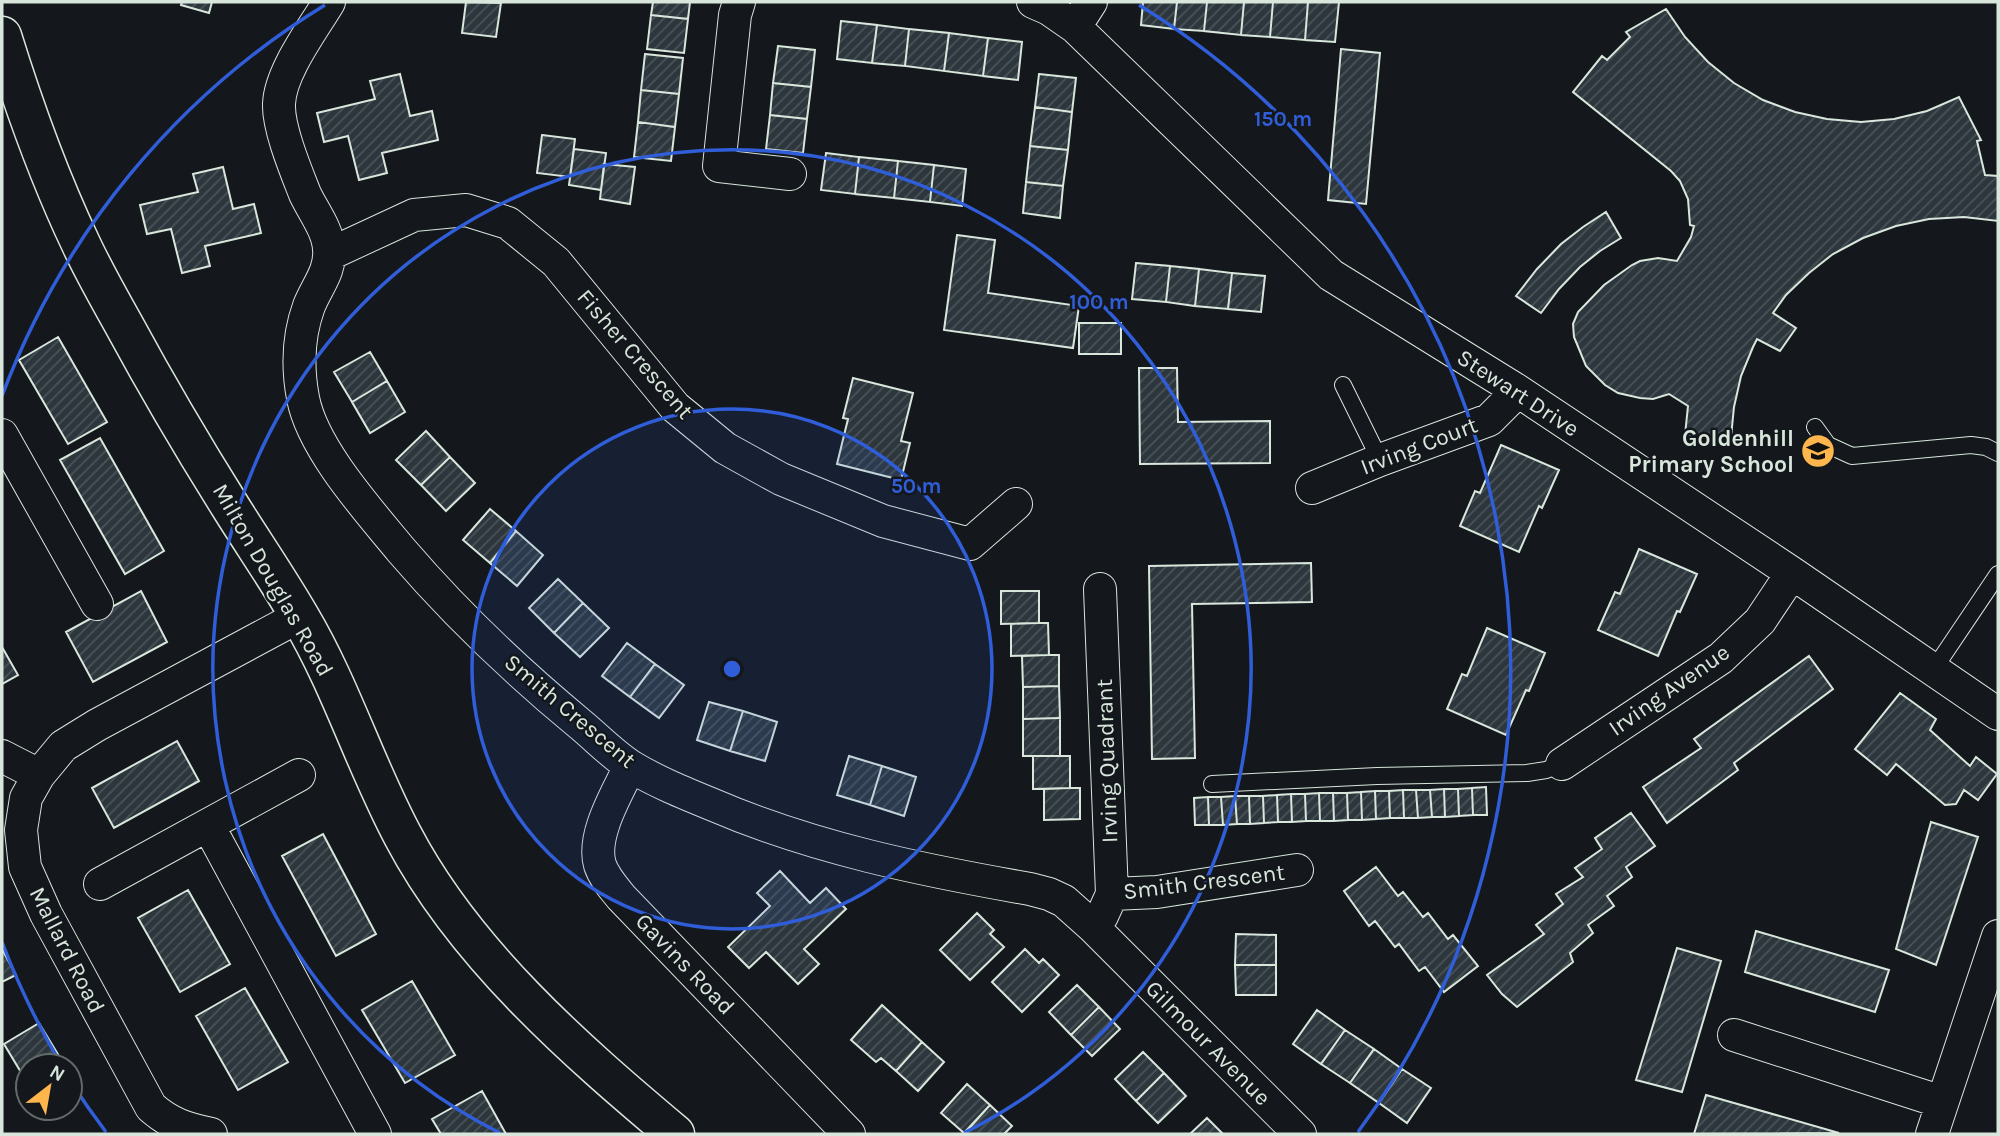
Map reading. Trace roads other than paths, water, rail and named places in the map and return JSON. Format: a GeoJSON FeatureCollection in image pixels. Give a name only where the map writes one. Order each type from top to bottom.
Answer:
{"type":"FeatureCollection","features":[{"type":"Feature","properties":{"kind":"street"},"geometry":{"type":"LineString","coordinates":[[329,2],[291,66],[282,85],[279,105],[282,130],[305,194],[328,242],[330,254]]}},
{"type":"Feature","properties":{"kind":"street"},"geometry":{"type":"LineString","coordinates":[[739,2],[735,15],[719,166],[790,174]]}},
{"type":"Feature","properties":{"kind":"street","name":"Stewart Drive"},"geometry":{"type":"LineString","coordinates":[[1032,2],[1049,9],[1083,14],[1331,275],[1515,389],[1998,714]]}},
{"type":"Feature","properties":{"kind":"street","name":"Milton Douglas Road"},"geometry":{"type":"LineString","coordinates":[[2,36],[46,165],[82,246],[150,373],[229,505],[300,616],[322,657],[377,784],[428,880],[464,928],[535,1009],[586,1058],[675,1134]]}},
{"type":"Feature","properties":{"kind":"street","name":"Fisher Crescent"},"geometry":{"type":"LineString","coordinates":[[330,254],[414,215],[466,210],[508,223],[556,262],[676,407],[725,448],[781,479],[883,521],[970,544],[1016,504]]}},
{"type":"Feature","properties":{"kind":"street","name":"Smith Crescent"},"geometry":{"type":"LineString","coordinates":[[330,254],[327,270],[310,302],[301,331],[298,362],[303,401],[315,431],[332,461],[367,509],[419,570],[470,624],[561,708],[630,766],[668,786],[754,823],[826,846],[1049,894],[1064,901],[1116,950]]}},
{"type":"Feature","properties":{"kind":"street","name":"Irving Court"},"geometry":{"type":"LineString","coordinates":[[1312,488],[1489,420],[1507,402],[1515,389]]}},
{"type":"Feature","properties":{"kind":"street"},"geometry":{"type":"LineString","coordinates":[[2,435],[12,477],[97,604]]}},
{"type":"Feature","properties":{"kind":"street","name":"Irving Avenue"},"geometry":{"type":"LineString","coordinates":[[1562,764],[1721,658],[1760,621],[1792,573]]}},
{"type":"Feature","properties":{"kind":"street","name":"Irving Quadrant"},"geometry":{"type":"LineString","coordinates":[[1100,589],[1112,894]]}},
{"type":"Feature","properties":{"kind":"street","name":"Mallard Road"},"geometry":{"type":"LineString","coordinates":[[211,1134],[187,1129],[165,1119],[152,1107],[46,914],[25,867],[21,830],[26,798],[39,775],[63,746],[300,616]]}},
{"type":"Feature","properties":{"kind":"street"},"geometry":{"type":"LineString","coordinates":[[2,756],[39,775]]}},
{"type":"Feature","properties":{"kind":"street","name":"Gavins Road"},"geometry":{"type":"LineString","coordinates":[[630,766],[598,842],[600,863],[608,881],[849,1134]]}},
{"type":"Feature","properties":{"kind":"street"},"geometry":{"type":"LineString","coordinates":[[100,884],[299,775]]}},
{"type":"Feature","properties":{"kind":"street"},"geometry":{"type":"LineString","coordinates":[[208,825],[375,1134]]}},
{"type":"Feature","properties":{"kind":"street","name":"Smith Crescent"},"geometry":{"type":"LineString","coordinates":[[1112,894],[1157,892],[1297,870]]}},
{"type":"Feature","properties":{"kind":"street"},"geometry":{"type":"LineString","coordinates":[[1092,926],[1102,916],[1112,894]]}},
{"type":"Feature","properties":{"kind":"street"},"geometry":{"type":"LineString","coordinates":[[1932,1134],[1998,936]]}},
{"type":"Feature","properties":{"kind":"street","name":"Gilmour Avenue"},"geometry":{"type":"LineString","coordinates":[[1116,950],[1300,1134]]}},
{"type":"Feature","properties":{"kind":"street"},"geometry":{"type":"LineString","coordinates":[[1734,1034],[1942,1102]]}},
{"type":"Feature","properties":{"kind":"lane"},"geometry":{"type":"LineString","coordinates":[[1343,386],[1380,460]]}},
{"type":"Feature","properties":{"kind":"lane"},"geometry":{"type":"LineString","coordinates":[[1815,427],[1828,445],[1852,456],[1971,445],[1986,447],[1998,453]]}},
{"type":"Feature","properties":{"kind":"lane"},"geometry":{"type":"LineString","coordinates":[[1934,669],[1998,574]]}},
{"type":"Feature","properties":{"kind":"lane"},"geometry":{"type":"LineString","coordinates":[[1212,784],[1377,776],[1527,773],[1562,764]]}},
{"type":"Feature","properties":{"kind":"place","name":"Goldenhill Primary School"},"geometry":{"type":"Point","coordinates":[1818,451]}}]}
